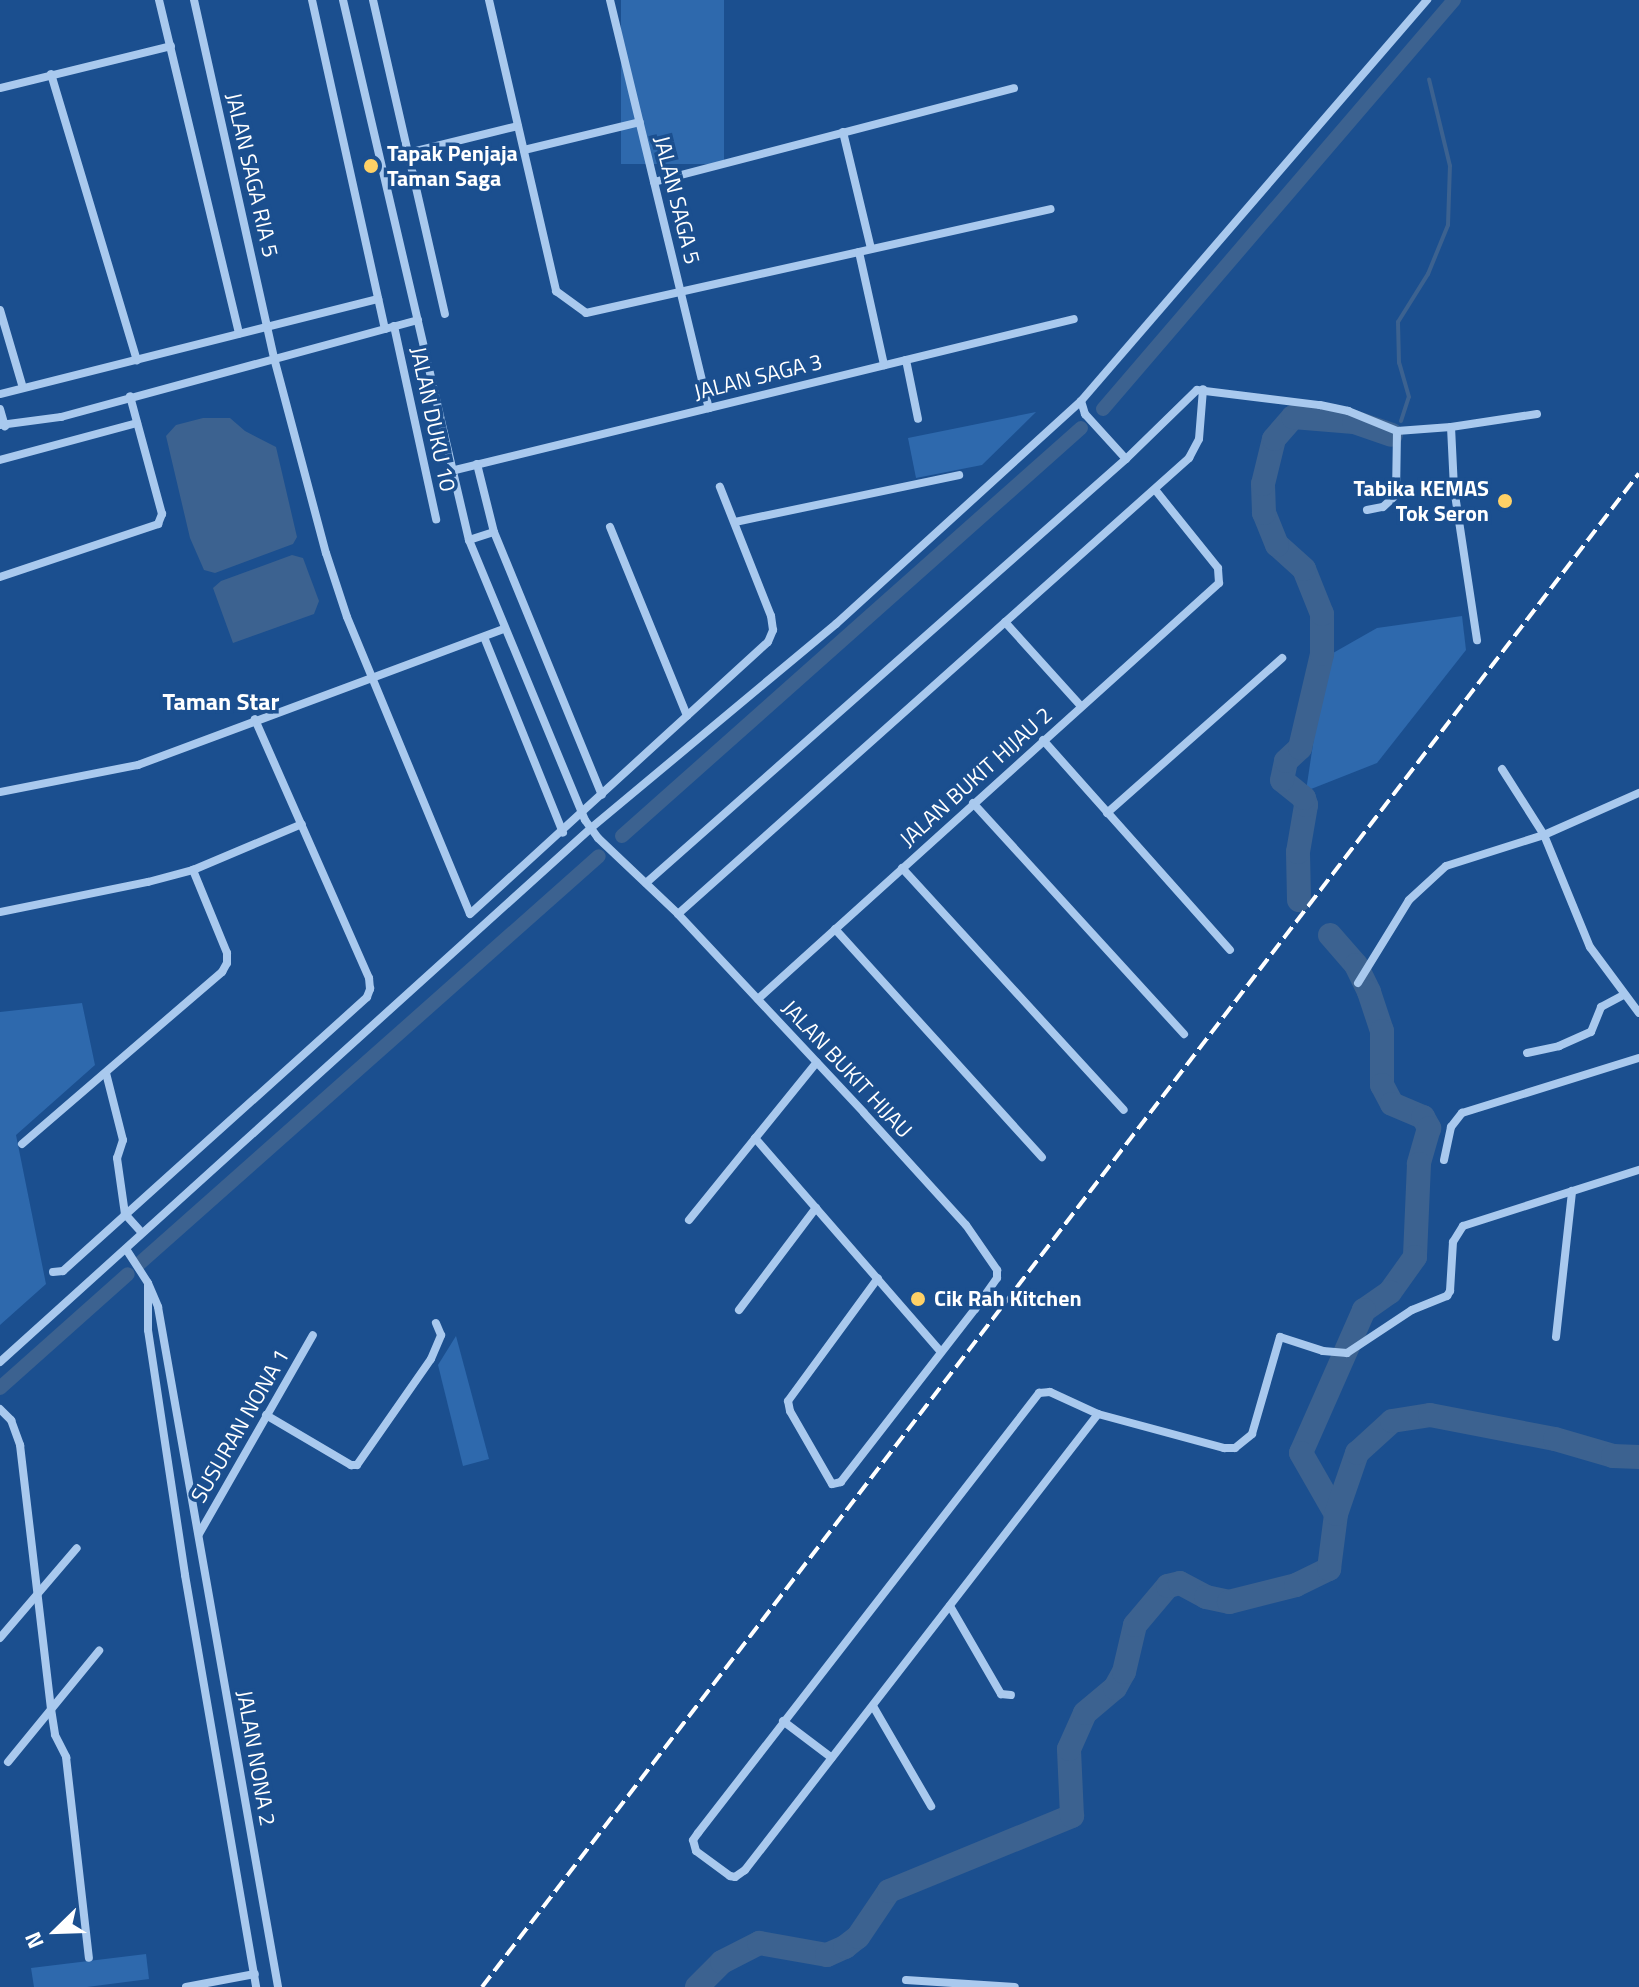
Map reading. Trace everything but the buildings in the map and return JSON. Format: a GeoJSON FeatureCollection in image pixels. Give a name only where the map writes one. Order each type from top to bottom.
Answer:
{"type":"FeatureCollection","features":[{"type":"Feature","properties":{"kind":"street"},"geometry":{"type":"LineString","coordinates":[[159,0],[239,334]]}},
{"type":"Feature","properties":{"kind":"street","name":"JALAN SAGA RIA 5"},"geometry":{"type":"LineString","coordinates":[[194,0],[274,358],[326,553],[371,677],[470,914],[563,833]]}},
{"type":"Feature","properties":{"kind":"street","name":"JALAN DUKU 10"},"geometry":{"type":"LineString","coordinates":[[312,0],[378,299],[390,328],[436,519]]}},
{"type":"Feature","properties":{"kind":"street","name":"JALAN BUKIT HIJAU"},"geometry":{"type":"LineString","coordinates":[[343,0],[469,540],[583,813],[591,828],[678,914],[966,1225],[994,1264],[997,1278],[939,1350]]}},
{"type":"Feature","properties":{"kind":"street"},"geometry":{"type":"LineString","coordinates":[[373,0],[445,314]]}},
{"type":"Feature","properties":{"kind":"street"},"geometry":{"type":"LineString","coordinates":[[489,0],[556,291],[586,313],[1050,209]]}},
{"type":"Feature","properties":{"kind":"street","name":"JALAN SAGA 5"},"geometry":{"type":"LineString","coordinates":[[610,0],[709,408]]}},
{"type":"Feature","properties":{"kind":"street"},"geometry":{"type":"LineString","coordinates":[[0,1362],[591,828],[836,624],[1081,401],[1427,0]]}},
{"type":"Feature","properties":{"kind":"street"},"geometry":{"type":"LineString","coordinates":[[0,88],[171,46]]}},
{"type":"Feature","properties":{"kind":"street"},"geometry":{"type":"LineString","coordinates":[[51,74],[137,360]]}},
{"type":"Feature","properties":{"kind":"street"},"geometry":{"type":"LineString","coordinates":[[654,182],[1014,88]]}},
{"type":"Feature","properties":{"kind":"street"},"geometry":{"type":"LineString","coordinates":[[524,150],[640,122]]}},
{"type":"Feature","properties":{"kind":"street"},"geometry":{"type":"LineString","coordinates":[[408,153],[518,126]]}},
{"type":"Feature","properties":{"kind":"street"},"geometry":{"type":"LineString","coordinates":[[843,132],[871,249]]}},
{"type":"Feature","properties":{"kind":"street"},"geometry":{"type":"LineString","coordinates":[[859,252],[884,365]]}},
{"type":"Feature","properties":{"kind":"street"},"geometry":{"type":"LineString","coordinates":[[0,394],[378,299]]}},
{"type":"Feature","properties":{"kind":"street"},"geometry":{"type":"LineString","coordinates":[[0,310],[23,388]]}},
{"type":"Feature","properties":{"kind":"street","name":"JALAN SAGA 3"},"geometry":{"type":"LineString","coordinates":[[451,471],[1074,319]]}},
{"type":"Feature","properties":{"kind":"street"},"geometry":{"type":"LineString","coordinates":[[0,409],[2,426],[50,420],[418,320]]}},
{"type":"Feature","properties":{"kind":"street"},"geometry":{"type":"LineString","coordinates":[[906,360],[918,419]]}},
{"type":"Feature","properties":{"kind":"street"},"geometry":{"type":"LineString","coordinates":[[678,914],[1156,491],[1195,448],[1203,389]]}},
{"type":"Feature","properties":{"kind":"street"},"geometry":{"type":"LineString","coordinates":[[646,883],[1126,459],[1187,396],[1203,389],[1334,408],[1397,431],[1451,427],[1537,414]]}},
{"type":"Feature","properties":{"kind":"street"},"geometry":{"type":"LineString","coordinates":[[0,577],[158,524],[162,514],[130,396]]}},
{"type":"Feature","properties":{"kind":"street"},"geometry":{"type":"LineString","coordinates":[[1081,401],[1085,414],[1126,459]]}},
{"type":"Feature","properties":{"kind":"street"},"geometry":{"type":"LineString","coordinates":[[0,460],[137,423]]}},
{"type":"Feature","properties":{"kind":"street"},"geometry":{"type":"LineString","coordinates":[[1451,427],[1454,488],[1477,640]]}},
{"type":"Feature","properties":{"kind":"street"},"geometry":{"type":"LineString","coordinates":[[1367,510],[1383,507],[1396,495],[1397,431]]}},
{"type":"Feature","properties":{"kind":"street"},"geometry":{"type":"LineString","coordinates":[[477,464],[494,532],[602,795]]}},
{"type":"Feature","properties":{"kind":"street"},"geometry":{"type":"LineString","coordinates":[[735,522],[959,475]]}},
{"type":"Feature","properties":{"kind":"street"},"geometry":{"type":"LineString","coordinates":[[484,637],[563,833],[768,642],[773,630],[720,487]]}},
{"type":"Feature","properties":{"kind":"street","name":"JALAN BUKIT HIJAU 2"},"geometry":{"type":"LineString","coordinates":[[758,999],[1219,583],[1218,568],[1156,491]]}},
{"type":"Feature","properties":{"kind":"street"},"geometry":{"type":"LineString","coordinates":[[610,527],[687,716]]}},
{"type":"Feature","properties":{"kind":"street"},"geometry":{"type":"LineString","coordinates":[[469,540],[494,532]]}},
{"type":"Feature","properties":{"kind":"street"},"geometry":{"type":"LineString","coordinates":[[1005,622],[1081,706]]}},
{"type":"Feature","properties":{"kind":"street"},"geometry":{"type":"LineString","coordinates":[[0,792],[121,770],[504,629]]}},
{"type":"Feature","properties":{"kind":"street"},"geometry":{"type":"LineString","coordinates":[[1107,813],[1282,658]]}},
{"type":"Feature","properties":{"kind":"street"},"geometry":{"type":"LineString","coordinates":[[53,1272],[63,1271],[367,997],[370,989],[369,978],[255,719]]}},
{"type":"Feature","properties":{"kind":"street"},"geometry":{"type":"LineString","coordinates":[[1043,740],[1230,950]]}},
{"type":"Feature","properties":{"kind":"street"},"geometry":{"type":"LineString","coordinates":[[1502,769],[1544,835],[1577,921],[1639,1013]]}},
{"type":"Feature","properties":{"kind":"street"},"geometry":{"type":"LineString","coordinates":[[1358,983],[1409,900],[1433,875],[1464,858],[1544,835],[1639,793]]}},
{"type":"Feature","properties":{"kind":"street"},"geometry":{"type":"LineString","coordinates":[[973,803],[1184,1034]]}},
{"type":"Feature","properties":{"kind":"street"},"geometry":{"type":"LineString","coordinates":[[0,912],[193,870],[302,824]]}},
{"type":"Feature","properties":{"kind":"street"},"geometry":{"type":"LineString","coordinates":[[902,868],[1124,1110]]}},
{"type":"Feature","properties":{"kind":"street"},"geometry":{"type":"LineString","coordinates":[[22,1144],[222,972],[227,963],[227,953],[193,870]]}},
{"type":"Feature","properties":{"kind":"street"},"geometry":{"type":"LineString","coordinates":[[835,929],[1042,1157]]}},
{"type":"Feature","properties":{"kind":"street"},"geometry":{"type":"LineString","coordinates":[[1527,1053],[1559,1046],[1591,1032],[1601,1007],[1624,995]]}},
{"type":"Feature","properties":{"kind":"street"},"geometry":{"type":"LineString","coordinates":[[1444,1160],[1451,1127],[1462,1113],[1639,1058]]}},
{"type":"Feature","properties":{"kind":"street"},"geometry":{"type":"LineString","coordinates":[[689,1220],[817,1062]]}},
{"type":"Feature","properties":{"kind":"street"},"geometry":{"type":"LineString","coordinates":[[106,1073],[123,1140],[117,1158],[125,1214],[142,1233]]}},
{"type":"Feature","properties":{"kind":"street"},"geometry":{"type":"LineString","coordinates":[[755,1138],[878,1278],[939,1350],[841,1482],[832,1484],[790,1411],[788,1401],[878,1278]]}},
{"type":"Feature","properties":{"kind":"street"},"geometry":{"type":"LineString","coordinates":[[1098,1414],[740,1875],[730,1876],[696,1851],[693,1840],[1032,1398],[1044,1391],[1050,1392],[1098,1414],[1224,1448],[1235,1448],[1252,1434],[1280,1337],[1323,1351],[1347,1353],[1412,1310],[1447,1296],[1450,1291],[1453,1242],[1463,1226],[1639,1170]]}},
{"type":"Feature","properties":{"kind":"street"},"geometry":{"type":"LineString","coordinates":[[1556,1337],[1572,1191]]}},
{"type":"Feature","properties":{"kind":"street"},"geometry":{"type":"LineString","coordinates":[[739,1310],[816,1208]]}},
{"type":"Feature","properties":{"kind":"street","name":"JALAN NONA 2"},"geometry":{"type":"LineString","coordinates":[[126,1249],[148,1283],[158,1307],[278,1987]]}},
{"type":"Feature","properties":{"kind":"street"},"geometry":{"type":"LineString","coordinates":[[148,1283],[148,1330],[185,1575],[256,1987]]}},
{"type":"Feature","properties":{"kind":"street"},"geometry":{"type":"LineString","coordinates":[[266,1415],[351,1465],[357,1465],[431,1359],[441,1335],[436,1323]]}},
{"type":"Feature","properties":{"kind":"street","name":"SUSURAN NONA 1"},"geometry":{"type":"LineString","coordinates":[[199,1534],[313,1335]]}},
{"type":"Feature","properties":{"kind":"street"},"geometry":{"type":"LineString","coordinates":[[0,1409],[11,1420],[20,1445],[51,1709],[55,1735],[66,1757],[89,1958]]}},
{"type":"Feature","properties":{"kind":"street"},"geometry":{"type":"LineString","coordinates":[[0,1638],[77,1548]]}},
{"type":"Feature","properties":{"kind":"street"},"geometry":{"type":"LineString","coordinates":[[950,1606],[1001,1694],[1011,1695]]}},
{"type":"Feature","properties":{"kind":"street"},"geometry":{"type":"LineString","coordinates":[[8,1762],[99,1651]]}},
{"type":"Feature","properties":{"kind":"street"},"geometry":{"type":"LineString","coordinates":[[873,1706],[931,1806]]}},
{"type":"Feature","properties":{"kind":"street"},"geometry":{"type":"LineString","coordinates":[[783,1721],[832,1758]]}},
{"type":"Feature","properties":{"kind":"street"},"geometry":{"type":"LineString","coordinates":[[186,1987],[255,1974]]}},
{"type":"Feature","properties":{"kind":"street"},"geometry":{"type":"LineString","coordinates":[[906,1980],[1015,1987]]}},
{"type":"Feature","properties":{"kind":"shaded area"},"geometry":{"type":"Polygon","coordinates":[[[621,0],[724,0],[724,164],[621,164],[621,0]]]}},
{"type":"Feature","properties":{"kind":"shaded area"},"geometry":{"type":"Polygon","coordinates":[[[1036,412],[982,465],[916,478],[908,438],[1036,412]]]}},
{"type":"Feature","properties":{"kind":"shaded area"},"geometry":{"type":"Polygon","coordinates":[[[203,418],[230,418],[245,431],[276,447],[297,537],[293,544],[215,573],[204,570],[190,538],[166,436],[176,425],[203,418]]]}},
{"type":"Feature","properties":{"kind":"shaded area"},"geometry":{"type":"Polygon","coordinates":[[[292,555],[303,558],[319,601],[314,614],[233,643],[213,588],[221,581],[292,555]]]}},
{"type":"Feature","properties":{"kind":"shaded area"},"geometry":{"type":"Polygon","coordinates":[[[1462,616],[1466,650],[1377,763],[1306,791],[1326,657],[1377,628],[1462,616]]]}},
{"type":"Feature","properties":{"kind":"shaded area"},"geometry":{"type":"Polygon","coordinates":[[[82,1003],[95,1065],[16,1135],[46,1284],[0,1325],[0,1012],[82,1003]]]}},
{"type":"Feature","properties":{"kind":"shaded area"},"geometry":{"type":"Polygon","coordinates":[[[456,1336],[489,1459],[463,1466],[438,1365],[456,1336]]]}},
{"type":"Feature","properties":{"kind":"shaded area"},"geometry":{"type":"Polygon","coordinates":[[[146,1954],[149,1979],[87,1987],[34,1987],[31,1968],[146,1954]]]}},
{"type":"Feature","properties":{"kind":"waterway"},"geometry":{"type":"LineString","coordinates":[[1103,409],[1454,0]]}},
{"type":"Feature","properties":{"kind":"waterway"},"geometry":{"type":"LineString","coordinates":[[1401,421],[1409,397],[1399,363],[1398,322],[1428,274],[1448,225],[1450,166],[1429,79]]}},
{"type":"Feature","properties":{"kind":"waterway"},"geometry":{"type":"LineString","coordinates":[[1299,900],[1298,852],[1306,805],[1304,798],[1282,780],[1286,761],[1300,748],[1322,654],[1322,614],[1304,569],[1277,545],[1264,513],[1263,484],[1274,439],[1293,417],[1354,422],[1391,435]]}},
{"type":"Feature","properties":{"kind":"waterway"},"geometry":{"type":"LineString","coordinates":[[622,836],[1081,428]]}},
{"type":"Feature","properties":{"kind":"waterway"},"geometry":{"type":"LineString","coordinates":[[140,1263],[599,856]]}},
{"type":"Feature","properties":{"kind":"waterway"},"geometry":{"type":"LineString","coordinates":[[1330,935],[1356,965],[1369,992],[1382,1031],[1382,1085],[1392,1104],[1423,1117],[1429,1128],[1419,1164],[1415,1257],[1390,1292],[1364,1310],[1301,1453],[1336,1514]]}},
{"type":"Feature","properties":{"kind":"waterway"},"geometry":{"type":"LineString","coordinates":[[0,1388],[128,1274]]}},
{"type":"Feature","properties":{"kind":"waterway"},"geometry":{"type":"LineString","coordinates":[[697,1987],[722,1962],[759,1943],[827,1955],[845,1947],[858,1937],[889,1891],[1072,1816],[1069,1749],[1085,1713],[1115,1688],[1124,1672],[1135,1625],[1168,1586],[1180,1583],[1206,1597],[1229,1602],[1296,1585],[1329,1569],[1336,1514],[1357,1453],[1392,1421],[1430,1415],[1555,1439],[1613,1456],[1639,1457]]}},
{"type":"Feature","properties":{"kind":"railway"},"geometry":{"type":"LineString","coordinates":[[482,1987],[1639,473]]}},
{"type":"Feature","properties":{"kind":"place","name":"Tapak Penjaja Taman Saga"},"geometry":{"type":"Point","coordinates":[371,166]}},
{"type":"Feature","properties":{"kind":"place","name":"Tabika KEMAS Tok Seron"},"geometry":{"type":"Point","coordinates":[1505,501]}},
{"type":"Feature","properties":{"kind":"place","name":"Cik Rah Kitchen"},"geometry":{"type":"Point","coordinates":[918,1299]}},
{"type":"Feature","properties":{"kind":"district","name":"Taman Star"},"geometry":{"type":"Point","coordinates":[221,702]}}]}
